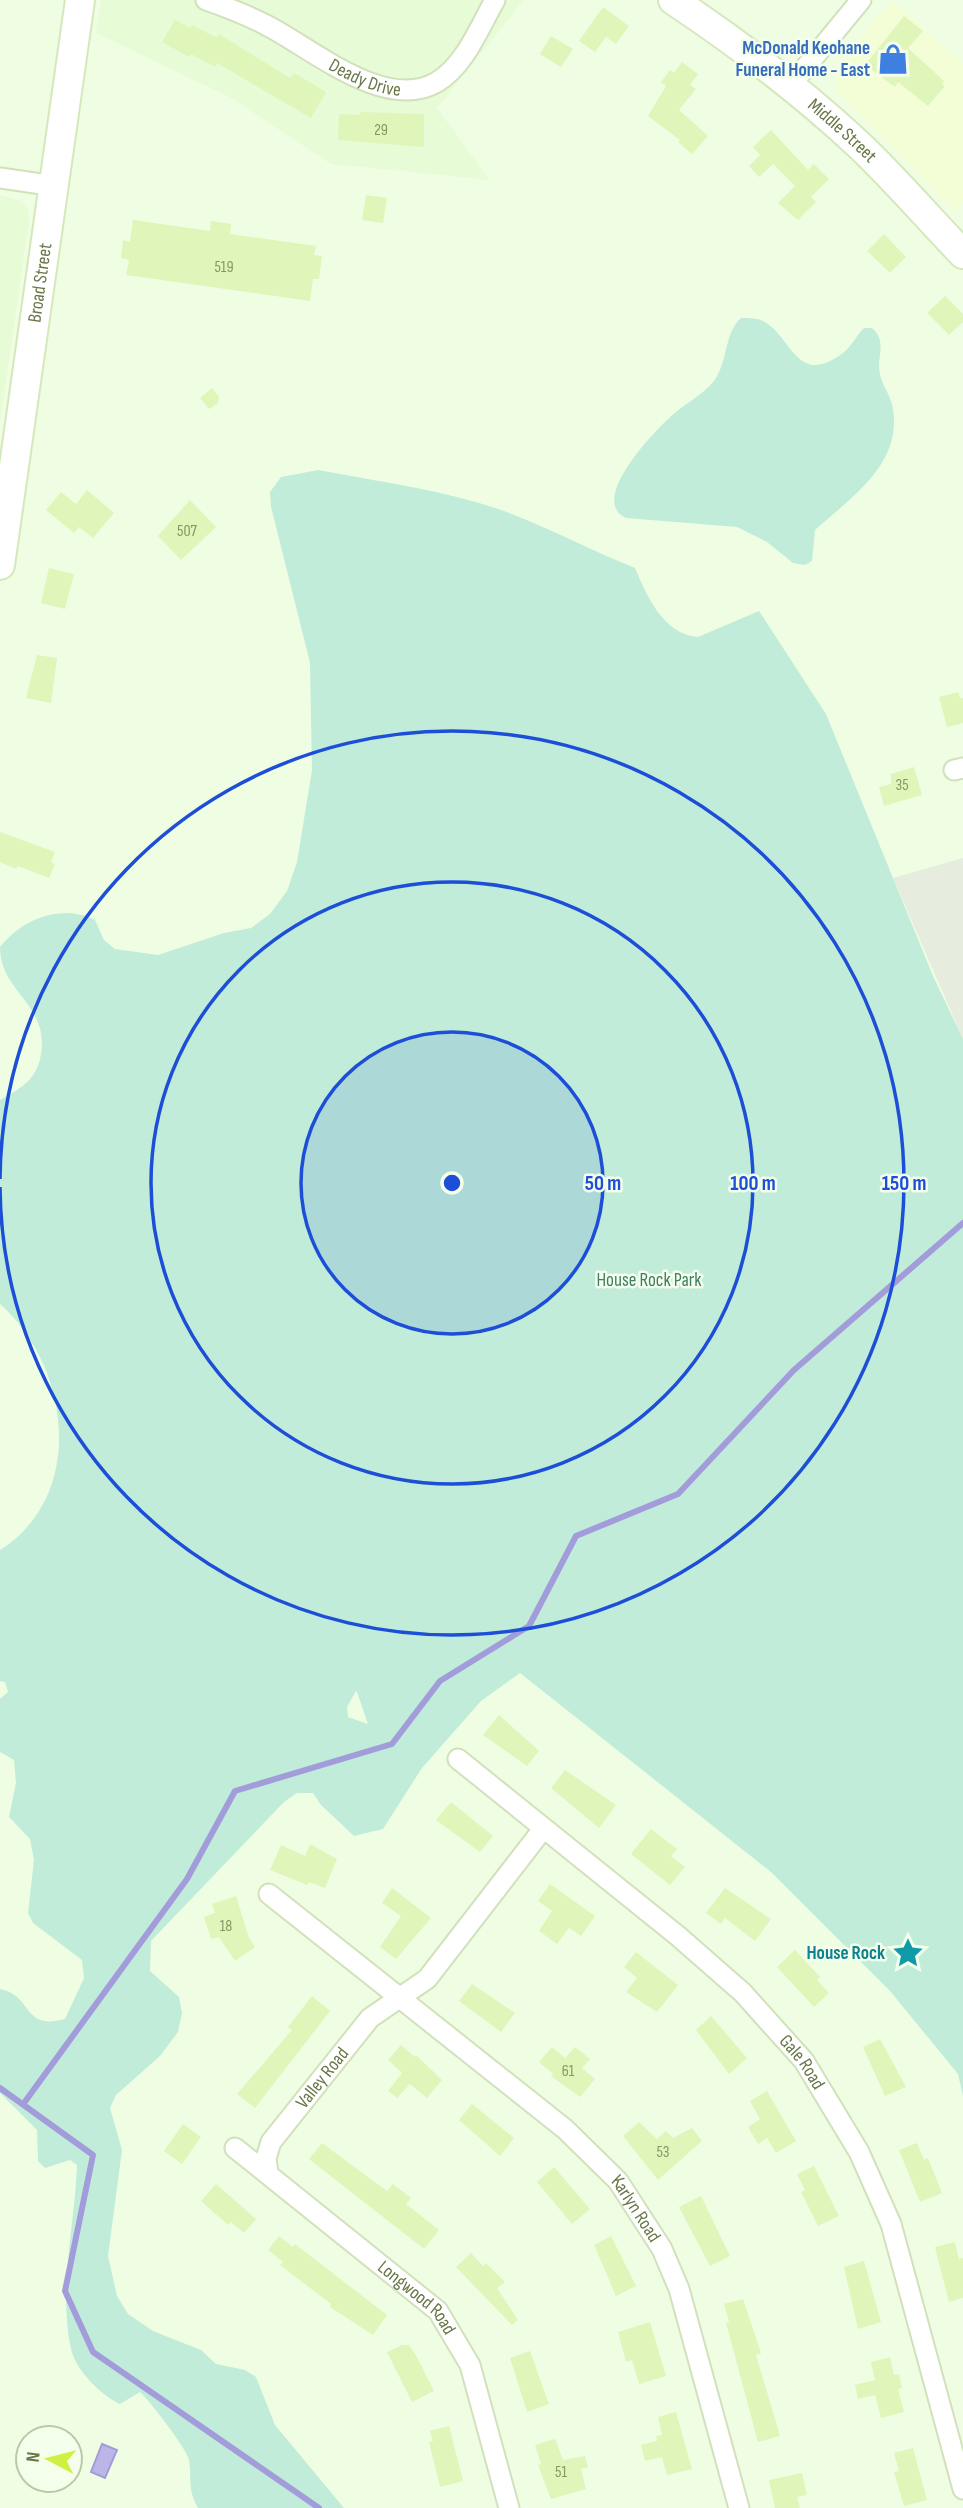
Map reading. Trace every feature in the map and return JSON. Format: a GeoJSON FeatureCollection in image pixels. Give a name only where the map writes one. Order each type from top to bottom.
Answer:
{"type":"FeatureCollection","features":[{"type":"Feature","properties":{"kind":"main road","name":"Broad Street"},"geometry":{"type":"LineString","coordinates":[[0,565],[80,0]]}},
{"type":"Feature","properties":{"kind":"main road","name":"Middle Street"},"geometry":{"type":"LineString","coordinates":[[673,0],[743,47],[861,147],[963,254]]}},
{"type":"Feature","properties":{"kind":"street","name":"Deady Drive"},"geometry":{"type":"LineString","coordinates":[[206,0],[265,24],[351,76],[386,88],[413,89],[426,88],[454,68],[495,0]]}},
{"type":"Feature","properties":{"kind":"street"},"geometry":{"type":"LineString","coordinates":[[790,85],[861,0]]}},
{"type":"Feature","properties":{"kind":"street"},"geometry":{"type":"LineString","coordinates":[[0,178],[55,186]]}},
{"type":"Feature","properties":{"kind":"street","name":"Gale Road"},"geometry":{"type":"LineString","coordinates":[[458,1759],[678,1936],[743,1993],[804,2061],[829,2098],[864,2163],[891,2224],[963,2489]]}},
{"type":"Feature","properties":{"kind":"street","name":"Valley Road"},"geometry":{"type":"LineString","coordinates":[[268,2173],[266,2158],[271,2142],[370,2018],[427,1979],[543,1829]]}},
{"type":"Feature","properties":{"kind":"street"},"geometry":{"type":"LineString","coordinates":[[269,1894],[400,1996]]}},
{"type":"Feature","properties":{"kind":"street","name":"Karlyn Road"},"geometry":{"type":"LineString","coordinates":[[400,1996],[565,2129],[618,2181],[642,2214],[679,2289],[740,2508]]}},
{"type":"Feature","properties":{"kind":"street","name":"Longwood Road"},"geometry":{"type":"LineString","coordinates":[[235,2148],[422,2295],[453,2332],[478,2388],[509,2508]]}},
{"type":"Feature","properties":{"kind":"shaded area"},"geometry":{"type":"Polygon","coordinates":[[[101,0],[524,0],[437,108],[490,180],[331,164],[231,98],[96,33],[101,0]]]}},
{"type":"Feature","properties":{"kind":"shaded area"},"geometry":{"type":"Polygon","coordinates":[[[892,0],[963,63],[963,203],[955,212],[837,91],[835,85],[838,69],[846,55],[892,0]]]}},
{"type":"Feature","properties":{"kind":"shaded area"},"geometry":{"type":"Polygon","coordinates":[[[0,195],[22,201],[28,210],[29,221],[0,424],[0,195]]]}},
{"type":"Feature","properties":{"kind":"shaded area"},"geometry":{"type":"Polygon","coordinates":[[[963,858],[963,1039],[893,878],[963,858]]]}},
{"type":"Feature","properties":{"kind":"shaded area"},"geometry":{"type":"Polygon","coordinates":[[[102,2444],[117,2450],[105,2478],[91,2472],[102,2444]]]}},
{"type":"Feature","properties":{"kind":"green space"},"geometry":{"type":"Polygon","coordinates":[[[741,318],[763,321],[773,328],[797,356],[815,365],[843,353],[864,328],[872,328],[881,344],[880,374],[893,409],[894,429],[890,446],[871,478],[815,530],[812,561],[805,565],[793,563],[767,542],[737,527],[626,518],[616,509],[614,497],[627,468],[660,427],[714,381],[732,332],[741,318]]]}},
{"type":"Feature","properties":{"kind":"green space","name":"House Rock Park"},"geometry":{"type":"Polygon","coordinates":[[[318,470],[445,494],[517,516],[635,568],[658,612],[675,629],[686,634],[698,637],[759,611],[826,714],[933,976],[963,1039],[963,2096],[958,2074],[890,1991],[771,1872],[520,1673],[481,1701],[422,1768],[383,1829],[354,1836],[321,1805],[313,1793],[297,1793],[284,1802],[151,1941],[150,1971],[179,1997],[182,2013],[178,2032],[160,2056],[116,2095],[110,2108],[122,2150],[108,2256],[117,2296],[128,2314],[153,2331],[201,2350],[216,2364],[245,2370],[256,2377],[275,2425],[344,2508],[198,2508],[191,2489],[187,2454],[151,2404],[140,2392],[120,2404],[97,2388],[78,2366],[71,2349],[66,2303],[77,2165],[70,2160],[45,2168],[38,2161],[37,2130],[0,2093],[0,1989],[18,1998],[34,2016],[51,2021],[65,2019],[84,1978],[82,1960],[33,1923],[28,1913],[34,1860],[30,1839],[9,1817],[16,1783],[14,1760],[0,1752],[0,1699],[8,1692],[5,1682],[0,1681],[0,1550],[28,1526],[47,1497],[57,1464],[59,1430],[54,1395],[42,1361],[24,1330],[0,1304],[0,1100],[32,1077],[39,1063],[42,1037],[32,1010],[8,976],[0,947],[9,937],[31,922],[69,913],[95,920],[104,940],[115,949],[158,955],[224,933],[251,928],[270,914],[287,891],[297,862],[312,770],[310,663],[271,507],[270,492],[281,477],[318,470]],[[357,1692],[347,1707],[348,1717],[368,1724],[357,1692]]]}},
{"type":"Feature","properties":{"kind":"building"},"geometry":{"type":"Polygon","coordinates":[[[603,7],[629,26],[616,44],[606,37],[595,52],[579,41],[603,7]]]}},
{"type":"Feature","properties":{"kind":"building","name":"McDonald Keohane Funeral Home - East"},"geometry":{"type":"Polygon","coordinates":[[[904,16],[923,31],[908,48],[944,81],[942,84],[945,86],[928,106],[898,82],[895,87],[865,65],[904,16]]]}},
{"type":"Feature","properties":{"kind":"building"},"geometry":{"type":"Polygon","coordinates":[[[175,20],[190,28],[192,25],[217,38],[219,34],[290,78],[294,73],[326,92],[311,118],[217,63],[215,67],[162,42],[175,20]]]}},
{"type":"Feature","properties":{"kind":"building"},"geometry":{"type":"Polygon","coordinates":[[[551,36],[573,49],[561,67],[540,54],[551,36]]]}},
{"type":"Feature","properties":{"kind":"building"},"geometry":{"type":"Polygon","coordinates":[[[682,62],[698,74],[690,85],[696,89],[679,110],[708,136],[692,154],[678,142],[680,140],[648,116],[666,86],[661,82],[670,70],[674,73],[682,62]]]}},
{"type":"Feature","properties":{"kind":"building"},"geometry":{"type":"Polygon","coordinates":[[[360,112],[424,114],[424,147],[338,140],[339,114],[360,115],[360,112]]]}},
{"type":"Feature","properties":{"kind":"building"},"geometry":{"type":"Polygon","coordinates":[[[771,130],[808,170],[814,164],[829,179],[811,197],[816,202],[798,220],[778,203],[795,186],[773,164],[759,177],[749,166],[760,155],[753,147],[771,130]]]}},
{"type":"Feature","properties":{"kind":"building"},"geometry":{"type":"Polygon","coordinates":[[[366,195],[387,198],[383,223],[362,220],[366,195]]]}},
{"type":"Feature","properties":{"kind":"building"},"geometry":{"type":"Polygon","coordinates":[[[133,220],[210,231],[211,221],[231,224],[230,234],[316,246],[314,255],[322,256],[319,279],[313,279],[310,301],[126,275],[129,260],[121,258],[123,240],[130,242],[133,220]]]}},
{"type":"Feature","properties":{"kind":"building"},"geometry":{"type":"Polygon","coordinates":[[[884,234],[906,257],[890,273],[867,251],[884,234]]]}},
{"type":"Feature","properties":{"kind":"building"},"geometry":{"type":"Polygon","coordinates":[[[945,296],[963,314],[963,322],[949,335],[927,313],[945,296]]]}},
{"type":"Feature","properties":{"kind":"building"},"geometry":{"type":"Polygon","coordinates":[[[212,388],[219,397],[218,403],[209,409],[200,398],[212,388]]]}},
{"type":"Feature","properties":{"kind":"building"},"geometry":{"type":"Polygon","coordinates":[[[87,490],[114,513],[93,538],[79,527],[74,533],[46,510],[61,492],[76,504],[87,490]]]}},
{"type":"Feature","properties":{"kind":"building"},"geometry":{"type":"Polygon","coordinates":[[[190,500],[216,527],[181,560],[158,536],[190,500]]]}},
{"type":"Feature","properties":{"kind":"building"},"geometry":{"type":"Polygon","coordinates":[[[49,568],[74,574],[65,609],[41,603],[49,568]]]}},
{"type":"Feature","properties":{"kind":"building"},"geometry":{"type":"Polygon","coordinates":[[[37,655],[57,658],[51,703],[26,698],[37,655]]]}},
{"type":"Feature","properties":{"kind":"building"},"geometry":{"type":"Polygon","coordinates":[[[958,692],[960,698],[963,698],[963,723],[947,727],[939,697],[958,692]]]}},
{"type":"Feature","properties":{"kind":"building"},"geometry":{"type":"Polygon","coordinates":[[[914,767],[922,795],[884,806],[879,787],[891,784],[891,774],[914,767]]]}},
{"type":"Feature","properties":{"kind":"building"},"geometry":{"type":"Polygon","coordinates":[[[0,832],[55,852],[51,862],[55,864],[49,878],[0,862],[0,832]]]}},
{"type":"Feature","properties":{"kind":"building"},"geometry":{"type":"Polygon","coordinates":[[[499,1715],[539,1751],[527,1766],[483,1735],[499,1715]]]}},
{"type":"Feature","properties":{"kind":"building"},"geometry":{"type":"Polygon","coordinates":[[[565,1770],[616,1805],[599,1828],[551,1788],[565,1770]]]}},
{"type":"Feature","properties":{"kind":"building"},"geometry":{"type":"Polygon","coordinates":[[[451,1802],[493,1836],[480,1852],[436,1820],[451,1802]]]}},
{"type":"Feature","properties":{"kind":"building"},"geometry":{"type":"Polygon","coordinates":[[[651,1829],[677,1849],[671,1856],[685,1867],[670,1885],[631,1854],[651,1829]]]}},
{"type":"Feature","properties":{"kind":"building"},"geometry":{"type":"Polygon","coordinates":[[[310,1844],[337,1859],[325,1888],[309,1882],[307,1885],[270,1870],[281,1845],[305,1856],[310,1844]]]}},
{"type":"Feature","properties":{"kind":"building"},"geometry":{"type":"Polygon","coordinates":[[[550,1884],[595,1916],[581,1936],[569,1928],[557,1944],[539,1931],[552,1911],[538,1901],[550,1884]]]}},
{"type":"Feature","properties":{"kind":"building"},"geometry":{"type":"Polygon","coordinates":[[[392,1888],[431,1918],[396,1959],[380,1947],[401,1916],[382,1903],[392,1888]]]}},
{"type":"Feature","properties":{"kind":"building"},"geometry":{"type":"Polygon","coordinates":[[[725,1888],[771,1919],[755,1941],[725,1918],[721,1924],[706,1913],[725,1888]]]}},
{"type":"Feature","properties":{"kind":"building"},"geometry":{"type":"Polygon","coordinates":[[[236,1896],[249,1938],[255,1947],[235,1961],[219,1937],[211,1939],[204,1917],[215,1913],[212,1904],[236,1896]]]}},
{"type":"Feature","properties":{"kind":"building"},"geometry":{"type":"Polygon","coordinates":[[[795,1950],[820,1977],[817,1980],[829,1993],[814,2007],[777,1967],[795,1950]]]}},
{"type":"Feature","properties":{"kind":"building"},"geometry":{"type":"Polygon","coordinates":[[[636,1952],[678,1985],[657,2012],[626,1992],[637,1978],[624,1967],[636,1952]]]}},
{"type":"Feature","properties":{"kind":"building"},"geometry":{"type":"Polygon","coordinates":[[[472,1984],[515,2013],[501,2032],[459,2001],[472,1984]]]}},
{"type":"Feature","properties":{"kind":"building"},"geometry":{"type":"Polygon","coordinates":[[[312,1996],[330,2011],[255,2108],[237,2094],[292,2030],[288,2027],[312,1996]]]}},
{"type":"Feature","properties":{"kind":"building"},"geometry":{"type":"Polygon","coordinates":[[[711,2016],[747,2058],[729,2074],[696,2030],[711,2016]]]}},
{"type":"Feature","properties":{"kind":"building"},"geometry":{"type":"Polygon","coordinates":[[[880,2039],[906,2087],[885,2096],[863,2047],[880,2039]]]}},
{"type":"Feature","properties":{"kind":"building"},"geometry":{"type":"Polygon","coordinates":[[[401,2045],[415,2057],[416,2055],[442,2080],[427,2098],[410,2084],[397,2098],[388,2091],[402,2073],[388,2060],[401,2045]]]}},
{"type":"Feature","properties":{"kind":"building"},"geometry":{"type":"Polygon","coordinates":[[[552,2047],[565,2058],[575,2047],[590,2059],[582,2068],[595,2079],[580,2097],[551,2076],[553,2074],[539,2062],[552,2047]]]}},
{"type":"Feature","properties":{"kind":"building"},"geometry":{"type":"Polygon","coordinates":[[[767,2091],[796,2141],[776,2153],[767,2138],[758,2144],[748,2127],[760,2119],[750,2101],[767,2091]]]}},
{"type":"Feature","properties":{"kind":"building"},"geometry":{"type":"Polygon","coordinates":[[[472,2104],[514,2138],[500,2156],[459,2120],[472,2104]]]}},
{"type":"Feature","properties":{"kind":"building"},"geometry":{"type":"Polygon","coordinates":[[[639,2122],[657,2139],[666,2131],[673,2138],[692,2128],[702,2141],[658,2180],[623,2136],[639,2122]]]}},
{"type":"Feature","properties":{"kind":"building"},"geometry":{"type":"Polygon","coordinates":[[[183,2124],[201,2137],[182,2164],[164,2151],[183,2124]]]}},
{"type":"Feature","properties":{"kind":"building"},"geometry":{"type":"Polygon","coordinates":[[[322,2143],[387,2191],[393,2184],[411,2198],[406,2204],[439,2230],[424,2249],[309,2159],[322,2143]]]}},
{"type":"Feature","properties":{"kind":"building"},"geometry":{"type":"Polygon","coordinates":[[[917,2143],[924,2160],[928,2158],[942,2193],[920,2202],[899,2150],[917,2143]]]}},
{"type":"Feature","properties":{"kind":"building"},"geometry":{"type":"Polygon","coordinates":[[[814,2166],[839,2216],[818,2226],[801,2192],[805,2190],[797,2174],[814,2166]]]}},
{"type":"Feature","properties":{"kind":"building"},"geometry":{"type":"Polygon","coordinates":[[[554,2167],[590,2209],[572,2224],[537,2182],[554,2167]]]}},
{"type":"Feature","properties":{"kind":"building"},"geometry":{"type":"Polygon","coordinates":[[[216,2184],[256,2219],[244,2233],[231,2222],[228,2225],[201,2201],[216,2184]]]}},
{"type":"Feature","properties":{"kind":"building"},"geometry":{"type":"Polygon","coordinates":[[[701,2196],[730,2256],[710,2266],[679,2207],[701,2196]]]}},
{"type":"Feature","properties":{"kind":"building"},"geometry":{"type":"Polygon","coordinates":[[[279,2236],[293,2247],[295,2244],[387,2315],[373,2335],[330,2307],[331,2304],[280,2265],[283,2262],[268,2250],[279,2236]]]}},
{"type":"Feature","properties":{"kind":"building"},"geometry":{"type":"Polygon","coordinates":[[[611,2236],[636,2286],[616,2296],[594,2245],[611,2236]]]}},
{"type":"Feature","properties":{"kind":"building"},"geometry":{"type":"Polygon","coordinates":[[[955,2242],[959,2259],[963,2258],[963,2298],[949,2302],[935,2247],[955,2242]]]}},
{"type":"Feature","properties":{"kind":"building"},"geometry":{"type":"Polygon","coordinates":[[[471,2253],[483,2266],[486,2263],[505,2282],[497,2288],[518,2320],[512,2325],[456,2267],[471,2253]]]}},
{"type":"Feature","properties":{"kind":"building"},"geometry":{"type":"Polygon","coordinates":[[[864,2261],[881,2322],[858,2329],[844,2267],[864,2261]]]}},
{"type":"Feature","properties":{"kind":"building"},"geometry":{"type":"Polygon","coordinates":[[[743,2299],[761,2353],[756,2355],[780,2436],[758,2442],[726,2323],[729,2322],[724,2304],[743,2299]]]}},
{"type":"Feature","properties":{"kind":"building"},"geometry":{"type":"Polygon","coordinates":[[[650,2322],[666,2376],[639,2384],[632,2360],[626,2362],[618,2332],[650,2322]]]}},
{"type":"Feature","properties":{"kind":"building"},"geometry":{"type":"Polygon","coordinates":[[[402,2345],[409,2345],[434,2391],[412,2402],[387,2352],[402,2345]]]}},
{"type":"Feature","properties":{"kind":"building"},"geometry":{"type":"Polygon","coordinates":[[[530,2351],[549,2404],[527,2412],[510,2358],[530,2351]]]}},
{"type":"Feature","properties":{"kind":"building"},"geometry":{"type":"Polygon","coordinates":[[[890,2357],[894,2375],[899,2374],[902,2388],[898,2389],[904,2412],[881,2418],[875,2395],[858,2399],[855,2385],[875,2380],[871,2362],[890,2357]]]}},
{"type":"Feature","properties":{"kind":"building"},"geometry":{"type":"Polygon","coordinates":[[[676,2412],[692,2469],[667,2475],[662,2457],[645,2461],[641,2445],[657,2441],[656,2436],[662,2435],[658,2417],[676,2412]]]}},
{"type":"Feature","properties":{"kind":"building"},"geometry":{"type":"Polygon","coordinates":[[[449,2426],[463,2481],[440,2487],[429,2442],[433,2441],[430,2431],[449,2426]]]}},
{"type":"Feature","properties":{"kind":"building"},"geometry":{"type":"Polygon","coordinates":[[[555,2439],[563,2460],[585,2456],[588,2467],[581,2469],[586,2489],[551,2499],[538,2465],[541,2464],[535,2445],[555,2439]]]}},
{"type":"Feature","properties":{"kind":"building"},"geometry":{"type":"Polygon","coordinates":[[[913,2448],[927,2500],[904,2506],[894,2472],[899,2471],[894,2453],[913,2448]]]}},
{"type":"Feature","properties":{"kind":"building"},"geometry":{"type":"Polygon","coordinates":[[[802,2473],[807,2495],[797,2497],[800,2508],[775,2508],[769,2480],[802,2473]]]}},
{"type":"Feature","properties":{"kind":"waterway"},"geometry":{"type":"LineString","coordinates":[[24,2103],[187,1879],[235,1791],[392,1744],[440,1681],[529,1626],[576,1536],[678,1494],[794,1370],[963,1223]]}},
{"type":"Feature","properties":{"kind":"waterway"},"geometry":{"type":"LineString","coordinates":[[0,2088],[93,2155],[65,2291],[93,2352],[319,2508]]}},
{"type":"Feature","properties":{"kind":"place","name":"McDonald Keohane Funeral Home - East"},"geometry":{"type":"Point","coordinates":[893,59]}},
{"type":"Feature","properties":{"kind":"place","name":"House Rock"},"geometry":{"type":"Point","coordinates":[908,1953]}}]}
